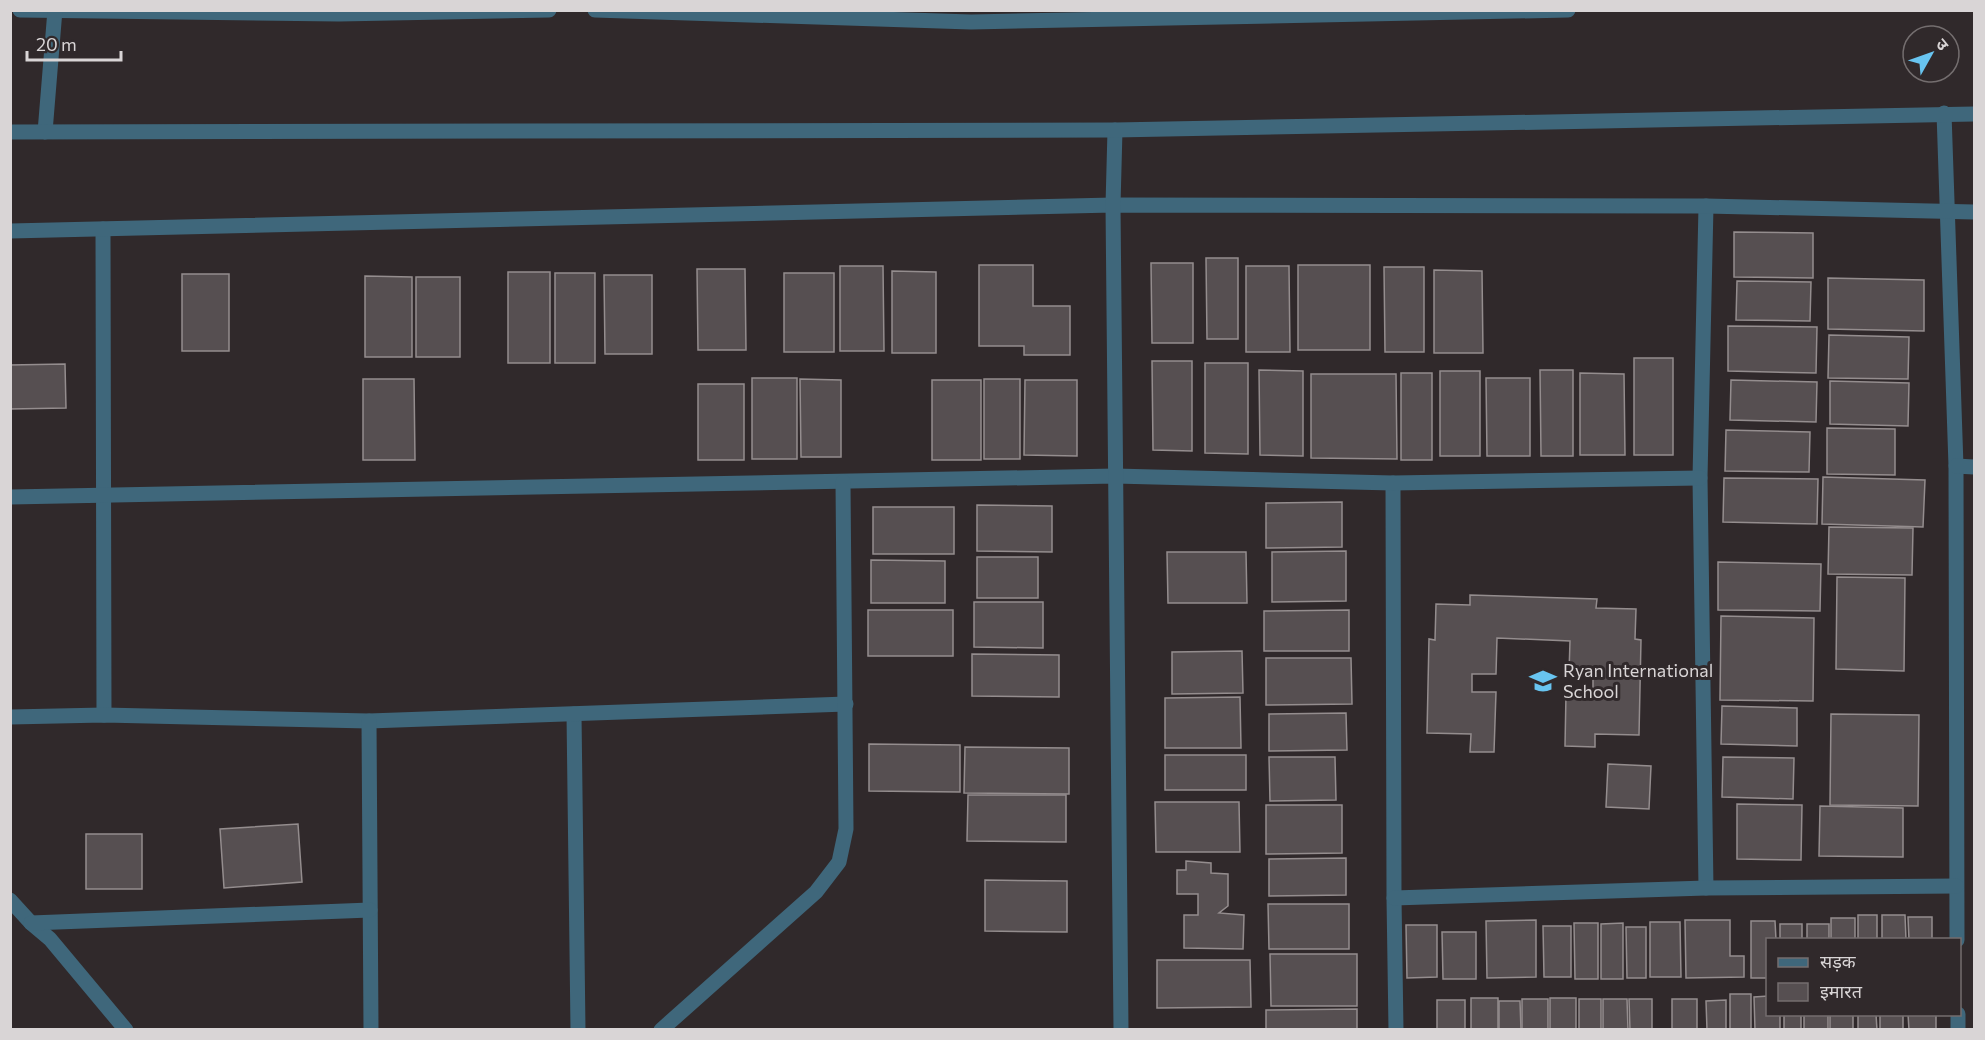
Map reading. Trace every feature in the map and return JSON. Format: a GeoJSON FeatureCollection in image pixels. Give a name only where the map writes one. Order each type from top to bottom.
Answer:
{"type":"FeatureCollection","features":[{"type":"Feature","properties":{"kind":"street"},"geometry":{"type":"LineString","coordinates":[[20,10],[339,14],[549,10]]}},
{"type":"Feature","properties":{"kind":"street"},"geometry":{"type":"LineString","coordinates":[[595,10],[971,16],[1568,10]]}},
{"type":"Feature","properties":{"kind":"street"},"geometry":{"type":"LineString","coordinates":[[45,132],[55,11]]}},
{"type":"Feature","properties":{"kind":"street"},"geometry":{"type":"LineString","coordinates":[[1944,113],[1956,466],[1957,938]]}},
{"type":"Feature","properties":{"kind":"street"},"geometry":{"type":"LineString","coordinates":[[10,132],[1115,130],[1974,114]]}},
{"type":"Feature","properties":{"kind":"street"},"geometry":{"type":"LineString","coordinates":[[1115,130],[1113,205],[1121,1029]]}},
{"type":"Feature","properties":{"kind":"street"},"geometry":{"type":"LineString","coordinates":[[10,231],[1113,205],[1706,206],[1974,212]]}},
{"type":"Feature","properties":{"kind":"street"},"geometry":{"type":"LineString","coordinates":[[1706,206],[1700,478],[1706,888]]}},
{"type":"Feature","properties":{"kind":"street"},"geometry":{"type":"LineString","coordinates":[[103,229],[104,716]]}},
{"type":"Feature","properties":{"kind":"street"},"geometry":{"type":"LineString","coordinates":[[1956,466],[1974,467]]}},
{"type":"Feature","properties":{"kind":"street"},"geometry":{"type":"LineString","coordinates":[[10,497],[1115,476],[1393,483],[1700,478]]}},
{"type":"Feature","properties":{"kind":"street"},"geometry":{"type":"LineString","coordinates":[[661,1029],[816,892],[839,862],[846,829],[843,482]]}},
{"type":"Feature","properties":{"kind":"street"},"geometry":{"type":"LineString","coordinates":[[1393,483],[1396,1029]]}},
{"type":"Feature","properties":{"kind":"street"},"geometry":{"type":"LineString","coordinates":[[10,717],[104,716],[369,721],[846,704]]}},
{"type":"Feature","properties":{"kind":"street"},"geometry":{"type":"LineString","coordinates":[[574,714],[578,1029]]}},
{"type":"Feature","properties":{"kind":"street"},"geometry":{"type":"LineString","coordinates":[[369,721],[371,1029]]}},
{"type":"Feature","properties":{"kind":"street"},"geometry":{"type":"LineString","coordinates":[[1394,898],[1706,888],[1956,886]]}},
{"type":"Feature","properties":{"kind":"street"},"geometry":{"type":"LineString","coordinates":[[10,900],[50,939],[126,1029]]}},
{"type":"Feature","properties":{"kind":"street"},"geometry":{"type":"LineString","coordinates":[[31,922],[370,910]]}},
{"type":"Feature","properties":{"kind":"building"},"geometry":{"type":"Polygon","coordinates":[[[1734,232],[1813,233],[1813,278],[1734,277],[1734,232]]]}},
{"type":"Feature","properties":{"kind":"building"},"geometry":{"type":"Polygon","coordinates":[[[1206,258],[1238,258],[1238,339],[1207,339],[1206,258]]]}},
{"type":"Feature","properties":{"kind":"building"},"geometry":{"type":"Polygon","coordinates":[[[1151,263],[1193,263],[1193,343],[1152,343],[1151,263]]]}},
{"type":"Feature","properties":{"kind":"building"},"geometry":{"type":"Polygon","coordinates":[[[979,265],[1033,265],[1033,306],[1070,306],[1070,355],[1024,355],[1024,346],[979,346],[979,265]]]}},
{"type":"Feature","properties":{"kind":"building"},"geometry":{"type":"Polygon","coordinates":[[[1298,265],[1370,265],[1370,350],[1298,350],[1298,265]]]}},
{"type":"Feature","properties":{"kind":"building"},"geometry":{"type":"Polygon","coordinates":[[[840,266],[883,266],[884,351],[840,351],[840,266]]]}},
{"type":"Feature","properties":{"kind":"building"},"geometry":{"type":"Polygon","coordinates":[[[1246,266],[1289,266],[1290,352],[1246,352],[1246,266]]]}},
{"type":"Feature","properties":{"kind":"building"},"geometry":{"type":"Polygon","coordinates":[[[1384,267],[1424,267],[1424,352],[1385,352],[1384,267]]]}},
{"type":"Feature","properties":{"kind":"building"},"geometry":{"type":"Polygon","coordinates":[[[697,269],[745,269],[746,350],[698,350],[697,269]]]}},
{"type":"Feature","properties":{"kind":"building"},"geometry":{"type":"Polygon","coordinates":[[[1434,270],[1482,271],[1483,353],[1434,353],[1434,270]]]}},
{"type":"Feature","properties":{"kind":"building"},"geometry":{"type":"Polygon","coordinates":[[[892,271],[936,272],[936,353],[892,353],[892,271]]]}},
{"type":"Feature","properties":{"kind":"building"},"geometry":{"type":"Polygon","coordinates":[[[508,272],[550,272],[550,363],[508,363],[508,272]]]}},
{"type":"Feature","properties":{"kind":"building"},"geometry":{"type":"Polygon","coordinates":[[[555,273],[595,273],[595,363],[555,363],[555,273]]]}},
{"type":"Feature","properties":{"kind":"building"},"geometry":{"type":"Polygon","coordinates":[[[784,273],[834,273],[834,352],[784,352],[784,273]]]}},
{"type":"Feature","properties":{"kind":"building"},"geometry":{"type":"Polygon","coordinates":[[[182,274],[229,274],[229,351],[182,351],[182,274]]]}},
{"type":"Feature","properties":{"kind":"building"},"geometry":{"type":"Polygon","coordinates":[[[604,275],[652,275],[652,354],[605,354],[604,275]]]}},
{"type":"Feature","properties":{"kind":"building"},"geometry":{"type":"Polygon","coordinates":[[[365,276],[412,277],[412,357],[365,357],[365,276]]]}},
{"type":"Feature","properties":{"kind":"building"},"geometry":{"type":"Polygon","coordinates":[[[416,277],[460,277],[460,357],[416,357],[416,277]]]}},
{"type":"Feature","properties":{"kind":"building"},"geometry":{"type":"Polygon","coordinates":[[[1828,278],[1924,280],[1924,331],[1828,329],[1828,278]]]}},
{"type":"Feature","properties":{"kind":"building"},"geometry":{"type":"Polygon","coordinates":[[[1737,281],[1811,282],[1810,321],[1736,320],[1737,281]]]}},
{"type":"Feature","properties":{"kind":"building"},"geometry":{"type":"Polygon","coordinates":[[[1728,326],[1817,327],[1816,373],[1728,371],[1728,326]]]}},
{"type":"Feature","properties":{"kind":"building"},"geometry":{"type":"Polygon","coordinates":[[[1829,335],[1909,337],[1908,379],[1828,378],[1829,335]]]}},
{"type":"Feature","properties":{"kind":"building"},"geometry":{"type":"Polygon","coordinates":[[[1634,358],[1673,358],[1673,455],[1634,455],[1634,358]]]}},
{"type":"Feature","properties":{"kind":"building"},"geometry":{"type":"Polygon","coordinates":[[[1152,361],[1192,361],[1192,451],[1153,450],[1152,361]]]}},
{"type":"Feature","properties":{"kind":"building"},"geometry":{"type":"Polygon","coordinates":[[[1205,363],[1248,363],[1248,454],[1205,453],[1205,363]]]}},
{"type":"Feature","properties":{"kind":"building"},"geometry":{"type":"Polygon","coordinates":[[[65,364],[66,408],[10,409],[10,365],[65,364]]]}},
{"type":"Feature","properties":{"kind":"building"},"geometry":{"type":"Polygon","coordinates":[[[1259,370],[1303,371],[1303,456],[1260,455],[1259,370]]]}},
{"type":"Feature","properties":{"kind":"building"},"geometry":{"type":"Polygon","coordinates":[[[1540,370],[1573,370],[1573,456],[1541,456],[1540,370]]]}},
{"type":"Feature","properties":{"kind":"building"},"geometry":{"type":"Polygon","coordinates":[[[1440,371],[1480,371],[1480,456],[1440,456],[1440,371]]]}},
{"type":"Feature","properties":{"kind":"building"},"geometry":{"type":"Polygon","coordinates":[[[1401,373],[1432,373],[1432,460],[1401,460],[1401,373]]]}},
{"type":"Feature","properties":{"kind":"building"},"geometry":{"type":"Polygon","coordinates":[[[1580,373],[1624,374],[1625,455],[1580,455],[1580,373]]]}},
{"type":"Feature","properties":{"kind":"building"},"geometry":{"type":"Polygon","coordinates":[[[1311,374],[1396,374],[1397,459],[1311,458],[1311,374]]]}},
{"type":"Feature","properties":{"kind":"building"},"geometry":{"type":"Polygon","coordinates":[[[752,378],[797,378],[797,459],[752,459],[752,378]]]}},
{"type":"Feature","properties":{"kind":"building"},"geometry":{"type":"Polygon","coordinates":[[[1486,378],[1530,378],[1530,456],[1487,456],[1486,378]]]}},
{"type":"Feature","properties":{"kind":"building"},"geometry":{"type":"Polygon","coordinates":[[[363,379],[414,379],[415,460],[363,460],[363,379]]]}},
{"type":"Feature","properties":{"kind":"building"},"geometry":{"type":"Polygon","coordinates":[[[800,379],[841,380],[841,457],[801,457],[800,379]]]}},
{"type":"Feature","properties":{"kind":"building"},"geometry":{"type":"Polygon","coordinates":[[[984,379],[1020,379],[1020,459],[984,459],[984,379]]]}},
{"type":"Feature","properties":{"kind":"building"},"geometry":{"type":"Polygon","coordinates":[[[932,380],[981,380],[981,460],[932,460],[932,380]]]}},
{"type":"Feature","properties":{"kind":"building"},"geometry":{"type":"Polygon","coordinates":[[[1025,380],[1077,380],[1077,456],[1024,455],[1025,380]]]}},
{"type":"Feature","properties":{"kind":"building"},"geometry":{"type":"Polygon","coordinates":[[[1731,380],[1817,382],[1816,422],[1730,420],[1731,380]]]}},
{"type":"Feature","properties":{"kind":"building"},"geometry":{"type":"Polygon","coordinates":[[[1830,381],[1909,383],[1908,426],[1830,424],[1830,381]]]}},
{"type":"Feature","properties":{"kind":"building"},"geometry":{"type":"Polygon","coordinates":[[[698,384],[744,384],[744,460],[698,460],[698,384]]]}},
{"type":"Feature","properties":{"kind":"building"},"geometry":{"type":"Polygon","coordinates":[[[1827,428],[1895,429],[1895,475],[1827,474],[1827,428]]]}},
{"type":"Feature","properties":{"kind":"building"},"geometry":{"type":"Polygon","coordinates":[[[1726,430],[1810,432],[1809,472],[1725,471],[1726,430]]]}},
{"type":"Feature","properties":{"kind":"building"},"geometry":{"type":"Polygon","coordinates":[[[1823,477],[1925,480],[1923,527],[1822,524],[1823,477]]]}},
{"type":"Feature","properties":{"kind":"building"},"geometry":{"type":"Polygon","coordinates":[[[1724,478],[1818,479],[1817,524],[1723,522],[1724,478]]]}},
{"type":"Feature","properties":{"kind":"building"},"geometry":{"type":"Polygon","coordinates":[[[1342,502],[1342,547],[1266,548],[1266,503],[1342,502]]]}},
{"type":"Feature","properties":{"kind":"building"},"geometry":{"type":"Polygon","coordinates":[[[977,505],[1052,506],[1052,552],[977,551],[977,505]]]}},
{"type":"Feature","properties":{"kind":"building"},"geometry":{"type":"Polygon","coordinates":[[[873,507],[954,507],[954,554],[873,554],[873,507]]]}},
{"type":"Feature","properties":{"kind":"building"},"geometry":{"type":"Polygon","coordinates":[[[1829,527],[1913,528],[1912,575],[1828,574],[1829,527]]]}},
{"type":"Feature","properties":{"kind":"building"},"geometry":{"type":"Polygon","coordinates":[[[1346,551],[1346,601],[1272,602],[1272,552],[1346,551]]]}},
{"type":"Feature","properties":{"kind":"building"},"geometry":{"type":"Polygon","coordinates":[[[1167,552],[1246,552],[1247,603],[1168,603],[1167,552]]]}},
{"type":"Feature","properties":{"kind":"building"},"geometry":{"type":"Polygon","coordinates":[[[977,557],[1038,557],[1038,598],[977,598],[977,557]]]}},
{"type":"Feature","properties":{"kind":"building"},"geometry":{"type":"Polygon","coordinates":[[[871,560],[945,561],[945,603],[871,603],[871,560]]]}},
{"type":"Feature","properties":{"kind":"building"},"geometry":{"type":"Polygon","coordinates":[[[1718,562],[1821,564],[1820,611],[1718,610],[1718,562]]]}},
{"type":"Feature","properties":{"kind":"building"},"geometry":{"type":"Polygon","coordinates":[[[1837,577],[1905,578],[1904,671],[1836,669],[1837,577]]]}},
{"type":"Feature","properties":{"kind":"building"},"geometry":{"type":"Polygon","coordinates":[[[1470,595],[1597,599],[1596,608],[1636,609],[1635,639],[1641,640],[1639,735],[1595,734],[1595,747],[1565,746],[1566,694],[1593,694],[1593,673],[1569,673],[1570,641],[1497,638],[1496,674],[1472,674],[1472,692],[1496,692],[1494,752],[1470,752],[1471,734],[1427,733],[1429,639],[1435,640],[1436,604],[1470,605],[1470,595]]]}},
{"type":"Feature","properties":{"kind":"building"},"geometry":{"type":"Polygon","coordinates":[[[974,602],[1043,602],[1043,648],[974,647],[974,602]]]}},
{"type":"Feature","properties":{"kind":"building"},"geometry":{"type":"Polygon","coordinates":[[[868,610],[953,610],[953,656],[868,656],[868,610]]]}},
{"type":"Feature","properties":{"kind":"building"},"geometry":{"type":"Polygon","coordinates":[[[1349,610],[1349,651],[1264,651],[1264,611],[1349,610]]]}},
{"type":"Feature","properties":{"kind":"building"},"geometry":{"type":"Polygon","coordinates":[[[1721,616],[1814,618],[1813,701],[1720,700],[1721,616]]]}},
{"type":"Feature","properties":{"kind":"building"},"geometry":{"type":"Polygon","coordinates":[[[1242,651],[1243,693],[1172,694],[1172,652],[1242,651]]]}},
{"type":"Feature","properties":{"kind":"building"},"geometry":{"type":"Polygon","coordinates":[[[972,654],[1059,655],[1059,697],[972,696],[972,654]]]}},
{"type":"Feature","properties":{"kind":"building"},"geometry":{"type":"Polygon","coordinates":[[[1266,658],[1351,658],[1352,704],[1266,705],[1266,658]]]}},
{"type":"Feature","properties":{"kind":"building"},"geometry":{"type":"Polygon","coordinates":[[[1240,697],[1241,748],[1165,748],[1165,698],[1240,697]]]}},
{"type":"Feature","properties":{"kind":"building"},"geometry":{"type":"Polygon","coordinates":[[[1722,706],[1797,708],[1797,746],[1721,744],[1722,706]]]}},
{"type":"Feature","properties":{"kind":"building"},"geometry":{"type":"Polygon","coordinates":[[[1346,713],[1347,750],[1269,751],[1269,714],[1346,713]]]}},
{"type":"Feature","properties":{"kind":"building"},"geometry":{"type":"Polygon","coordinates":[[[1831,714],[1919,715],[1918,806],[1830,805],[1831,714]]]}},
{"type":"Feature","properties":{"kind":"building"},"geometry":{"type":"Polygon","coordinates":[[[869,744],[960,745],[960,792],[869,791],[869,744]]]}},
{"type":"Feature","properties":{"kind":"building"},"geometry":{"type":"Polygon","coordinates":[[[965,747],[1069,748],[1069,794],[964,793],[965,747]]]}},
{"type":"Feature","properties":{"kind":"building"},"geometry":{"type":"Polygon","coordinates":[[[1165,755],[1246,755],[1246,790],[1165,790],[1165,755]]]}},
{"type":"Feature","properties":{"kind":"building"},"geometry":{"type":"Polygon","coordinates":[[[1269,757],[1335,757],[1336,800],[1270,801],[1269,757]]]}},
{"type":"Feature","properties":{"kind":"building"},"geometry":{"type":"Polygon","coordinates":[[[1723,757],[1794,758],[1793,799],[1722,797],[1723,757]]]}},
{"type":"Feature","properties":{"kind":"building"},"geometry":{"type":"Polygon","coordinates":[[[1608,764],[1651,766],[1649,809],[1606,807],[1608,764]]]}},
{"type":"Feature","properties":{"kind":"building"},"geometry":{"type":"Polygon","coordinates":[[[968,795],[1066,795],[1066,842],[967,841],[968,795]]]}},
{"type":"Feature","properties":{"kind":"building"},"geometry":{"type":"Polygon","coordinates":[[[1155,802],[1239,802],[1240,852],[1156,852],[1155,802]]]}},
{"type":"Feature","properties":{"kind":"building"},"geometry":{"type":"Polygon","coordinates":[[[1737,804],[1802,805],[1801,860],[1737,859],[1737,804]]]}},
{"type":"Feature","properties":{"kind":"building"},"geometry":{"type":"Polygon","coordinates":[[[1266,805],[1342,805],[1342,853],[1266,854],[1266,805]]]}},
{"type":"Feature","properties":{"kind":"building"},"geometry":{"type":"Polygon","coordinates":[[[1820,806],[1903,808],[1903,857],[1819,856],[1820,806]]]}},
{"type":"Feature","properties":{"kind":"building"},"geometry":{"type":"Polygon","coordinates":[[[298,824],[302,882],[224,888],[220,829],[298,824]]]}},
{"type":"Feature","properties":{"kind":"building"},"geometry":{"type":"Polygon","coordinates":[[[86,834],[142,834],[142,889],[86,889],[86,834]]]}},
{"type":"Feature","properties":{"kind":"building"},"geometry":{"type":"Polygon","coordinates":[[[1346,858],[1346,895],[1269,896],[1269,859],[1346,858]]]}},
{"type":"Feature","properties":{"kind":"building"},"geometry":{"type":"Polygon","coordinates":[[[1186,861],[1211,863],[1211,873],[1228,874],[1228,906],[1219,913],[1244,915],[1243,949],[1184,948],[1184,915],[1198,915],[1198,894],[1177,894],[1177,870],[1186,870],[1186,861]]]}},
{"type":"Feature","properties":{"kind":"building"},"geometry":{"type":"Polygon","coordinates":[[[985,880],[1067,881],[1067,932],[985,931],[985,880]]]}},
{"type":"Feature","properties":{"kind":"building"},"geometry":{"type":"Polygon","coordinates":[[[1268,904],[1349,904],[1349,949],[1269,949],[1268,904]]]}},
{"type":"Feature","properties":{"kind":"building"},"geometry":{"type":"Polygon","coordinates":[[[1858,915],[1877,915],[1877,938],[1858,938],[1858,915]]]}},
{"type":"Feature","properties":{"kind":"building"},"geometry":{"type":"Polygon","coordinates":[[[1882,915],[1905,915],[1906,938],[1882,938],[1882,915]]]}},
{"type":"Feature","properties":{"kind":"building"},"geometry":{"type":"Polygon","coordinates":[[[1908,917],[1932,917],[1932,938],[1909,938],[1908,917]]]}},
{"type":"Feature","properties":{"kind":"building"},"geometry":{"type":"Polygon","coordinates":[[[1831,918],[1855,918],[1855,938],[1831,938],[1831,918]]]}},
{"type":"Feature","properties":{"kind":"building"},"geometry":{"type":"Polygon","coordinates":[[[1536,920],[1536,977],[1487,978],[1486,921],[1536,920]]]}},
{"type":"Feature","properties":{"kind":"building"},"geometry":{"type":"Polygon","coordinates":[[[1685,920],[1730,920],[1730,956],[1744,956],[1744,977],[1686,978],[1685,920]]]}},
{"type":"Feature","properties":{"kind":"building"},"geometry":{"type":"Polygon","coordinates":[[[1751,921],[1775,921],[1776,938],[1766,938],[1766,978],[1751,978],[1751,921]]]}},
{"type":"Feature","properties":{"kind":"building"},"geometry":{"type":"Polygon","coordinates":[[[1650,922],[1680,922],[1681,977],[1650,977],[1650,922]]]}},
{"type":"Feature","properties":{"kind":"building"},"geometry":{"type":"Polygon","coordinates":[[[1574,923],[1598,923],[1598,979],[1575,979],[1574,923]]]}},
{"type":"Feature","properties":{"kind":"building"},"geometry":{"type":"Polygon","coordinates":[[[1623,923],[1623,979],[1601,979],[1601,924],[1623,923]]]}},
{"type":"Feature","properties":{"kind":"building"},"geometry":{"type":"Polygon","coordinates":[[[1780,924],[1802,924],[1802,938],[1780,938],[1780,924]]]}},
{"type":"Feature","properties":{"kind":"building"},"geometry":{"type":"Polygon","coordinates":[[[1807,924],[1829,924],[1829,938],[1807,938],[1807,924]]]}},
{"type":"Feature","properties":{"kind":"building"},"geometry":{"type":"Polygon","coordinates":[[[1406,925],[1437,925],[1437,977],[1407,978],[1406,925]]]}},
{"type":"Feature","properties":{"kind":"building"},"geometry":{"type":"Polygon","coordinates":[[[1543,926],[1571,926],[1571,977],[1544,977],[1543,926]]]}},
{"type":"Feature","properties":{"kind":"building"},"geometry":{"type":"Polygon","coordinates":[[[1626,927],[1646,927],[1646,978],[1627,978],[1626,927]]]}},
{"type":"Feature","properties":{"kind":"building"},"geometry":{"type":"Polygon","coordinates":[[[1442,932],[1476,932],[1476,979],[1443,979],[1442,932]]]}},
{"type":"Feature","properties":{"kind":"building"},"geometry":{"type":"Polygon","coordinates":[[[1270,954],[1357,954],[1357,1006],[1271,1006],[1270,954]]]}},
{"type":"Feature","properties":{"kind":"building"},"geometry":{"type":"Polygon","coordinates":[[[1157,960],[1250,960],[1251,1007],[1157,1008],[1157,960]]]}},
{"type":"Feature","properties":{"kind":"building"},"geometry":{"type":"Polygon","coordinates":[[[1730,994],[1751,994],[1751,1030],[1730,1030],[1730,994]]]}},
{"type":"Feature","properties":{"kind":"building"},"geometry":{"type":"Polygon","coordinates":[[[1766,996],[1766,1016],[1780,1016],[1780,1030],[1755,1030],[1754,997],[1766,996]]]}},
{"type":"Feature","properties":{"kind":"building"},"geometry":{"type":"Polygon","coordinates":[[[1471,998],[1498,998],[1498,1030],[1471,1030],[1471,998]]]}},
{"type":"Feature","properties":{"kind":"building"},"geometry":{"type":"Polygon","coordinates":[[[1550,998],[1576,998],[1576,1030],[1550,1030],[1550,998]]]}},
{"type":"Feature","properties":{"kind":"building"},"geometry":{"type":"Polygon","coordinates":[[[1522,999],[1548,999],[1548,1030],[1522,1030],[1522,999]]]}},
{"type":"Feature","properties":{"kind":"building"},"geometry":{"type":"Polygon","coordinates":[[[1579,999],[1601,999],[1601,1030],[1579,1030],[1579,999]]]}},
{"type":"Feature","properties":{"kind":"building"},"geometry":{"type":"Polygon","coordinates":[[[1603,999],[1627,999],[1628,1030],[1603,1030],[1603,999]]]}},
{"type":"Feature","properties":{"kind":"building"},"geometry":{"type":"Polygon","coordinates":[[[1629,999],[1652,999],[1652,1030],[1630,1030],[1629,999]]]}},
{"type":"Feature","properties":{"kind":"building"},"geometry":{"type":"Polygon","coordinates":[[[1672,999],[1697,999],[1697,1030],[1672,1030],[1672,999]]]}},
{"type":"Feature","properties":{"kind":"building"},"geometry":{"type":"Polygon","coordinates":[[[1437,1000],[1465,1000],[1465,1030],[1437,1030],[1437,1000]]]}},
{"type":"Feature","properties":{"kind":"building"},"geometry":{"type":"Polygon","coordinates":[[[1726,1000],[1726,1030],[1707,1030],[1706,1001],[1726,1000]]]}},
{"type":"Feature","properties":{"kind":"building"},"geometry":{"type":"Polygon","coordinates":[[[1499,1001],[1520,1001],[1521,1030],[1499,1030],[1499,1001]]]}},
{"type":"Feature","properties":{"kind":"building"},"geometry":{"type":"Polygon","coordinates":[[[1357,1009],[1357,1030],[1266,1030],[1266,1010],[1357,1009]]]}},
{"type":"Feature","properties":{"kind":"building"},"geometry":{"type":"Polygon","coordinates":[[[1784,1016],[1801,1016],[1801,1030],[1784,1030],[1784,1016]]]}},
{"type":"Feature","properties":{"kind":"building"},"geometry":{"type":"Polygon","coordinates":[[[1804,1016],[1828,1016],[1828,1030],[1804,1030],[1804,1016]]]}},
{"type":"Feature","properties":{"kind":"building"},"geometry":{"type":"Polygon","coordinates":[[[1830,1016],[1853,1016],[1853,1030],[1830,1030],[1830,1016]]]}},
{"type":"Feature","properties":{"kind":"building"},"geometry":{"type":"Polygon","coordinates":[[[1858,1016],[1876,1016],[1877,1030],[1858,1030],[1858,1016]]]}},
{"type":"Feature","properties":{"kind":"building"},"geometry":{"type":"Polygon","coordinates":[[[1880,1016],[1903,1016],[1903,1030],[1880,1030],[1880,1016]]]}},
{"type":"Feature","properties":{"kind":"building"},"geometry":{"type":"Polygon","coordinates":[[[1908,1016],[1936,1016],[1936,1030],[1909,1030],[1908,1016]]]}},
{"type":"Feature","properties":{"kind":"place","name":"Ryan International School"},"geometry":{"type":"Point","coordinates":[1543,681]}}]}
